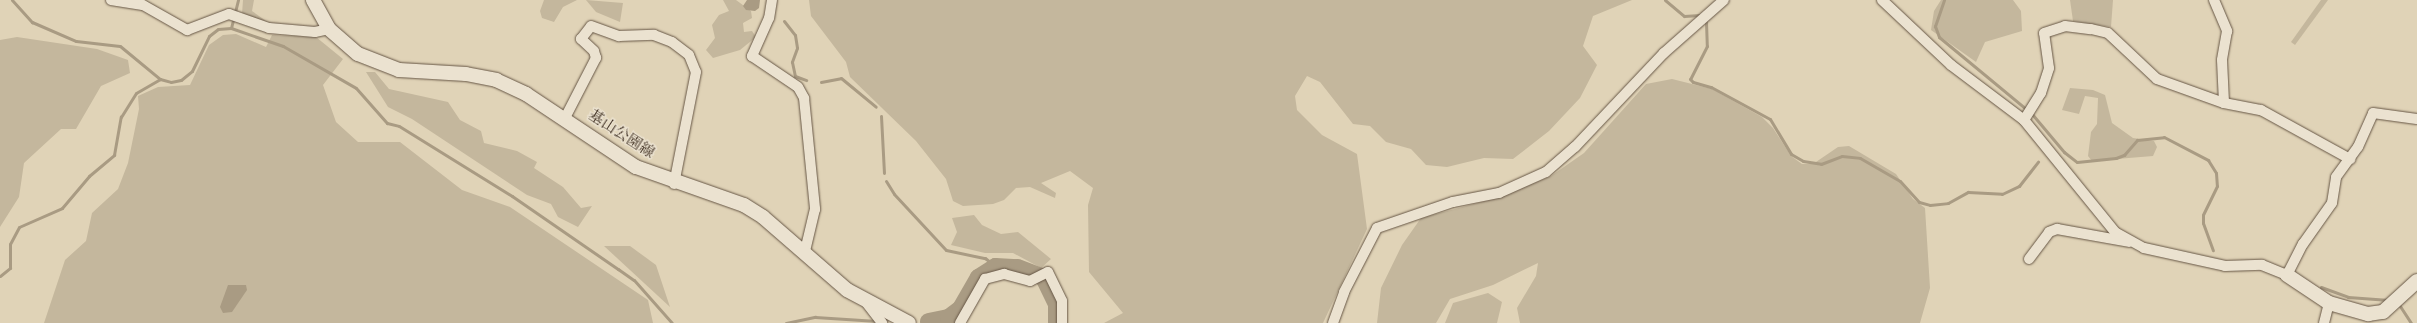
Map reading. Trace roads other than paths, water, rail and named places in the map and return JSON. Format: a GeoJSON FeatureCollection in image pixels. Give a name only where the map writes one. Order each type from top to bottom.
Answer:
{"type":"FeatureCollection","features":[{"type":"Feature","properties":{"kind":"main road","name":"基山公園線"},"geometry":{"type":"LineString","coordinates":[[314,0],[329,29],[340,42],[378,64],[496,80],[565,118],[636,168],[674,184],[744,205],[763,217],[804,255],[864,300],[909,323]]}},
{"type":"Feature","properties":{"kind":"main road"},"geometry":{"type":"LineString","coordinates":[[2286,275],[2329,304],[2368,314],[2384,312],[2417,281]]}},
{"type":"Feature","properties":{"kind":"street"},"geometry":{"type":"LineString","coordinates":[[111,0],[143,4],[187,30],[204,26],[219,15],[240,17],[269,28],[315,32],[329,29]]}},
{"type":"Feature","properties":{"kind":"street"},"geometry":{"type":"LineString","coordinates":[[772,0],[769,18],[752,56],[798,87],[804,98],[815,209],[804,255]]}},
{"type":"Feature","properties":{"kind":"street"},"geometry":{"type":"LineString","coordinates":[[1333,323],[1365,246],[1377,228],[1453,202],[1499,193],[1546,172],[1575,146],[1664,53],[1724,0]]}},
{"type":"Feature","properties":{"kind":"street"},"geometry":{"type":"LineString","coordinates":[[2214,0],[2227,31],[2222,60],[2224,103]]}},
{"type":"Feature","properties":{"kind":"street"},"geometry":{"type":"LineString","coordinates":[[1886,1],[1951,65],[2028,115],[2069,180],[2115,232],[2129,242]]}},
{"type":"Feature","properties":{"kind":"street"},"geometry":{"type":"LineString","coordinates":[[565,118],[596,58],[594,51],[581,39],[591,26],[619,36],[654,35],[672,42],[689,55],[696,72],[674,184]]}},
{"type":"Feature","properties":{"kind":"street"},"geometry":{"type":"LineString","coordinates":[[2028,115],[2049,68],[2044,33],[2064,26],[2108,33],[2157,78],[2224,103],[2260,110],[2350,160]]}},
{"type":"Feature","properties":{"kind":"street"},"geometry":{"type":"LineString","coordinates":[[2029,260],[2049,232],[2057,228],[2129,242],[2225,266],[2262,265],[2286,275],[2303,244],[2332,203],[2336,177],[2350,160],[2374,113],[2417,118]]}},
{"type":"Feature","properties":{"kind":"street"},"geometry":{"type":"LineString","coordinates":[[960,323],[985,279],[1004,274],[1036,280],[1048,272],[1062,301],[1062,323]]}},
{"type":"Feature","properties":{"kind":"street"},"geometry":{"type":"LineString","coordinates":[[864,300],[882,323]]}},
{"type":"Feature","properties":{"kind":"street"},"geometry":{"type":"LineString","coordinates":[[2324,323],[2329,304]]}},
{"type":"Feature","properties":{"kind":"waterway"},"geometry":{"type":"LineString","coordinates":[[12,0],[32,22],[76,41],[120,46],[160,79],[171,82],[181,80],[192,71],[209,36],[218,29],[231,28],[283,46],[356,88],[387,123],[399,126],[512,196],[634,280],[672,323]]}},
{"type":"Feature","properties":{"kind":"waterway"},"geometry":{"type":"LineString","coordinates":[[231,28],[238,0]]}},
{"type":"Feature","properties":{"kind":"waterway"},"geometry":{"type":"LineString","coordinates":[[1665,0],[1684,16],[1700,15]]}},
{"type":"Feature","properties":{"kind":"waterway"},"geometry":{"type":"LineString","coordinates":[[1944,0],[1935,26],[1939,37],[2032,114],[2064,152],[2077,162],[2116,158],[2124,155],[2137,140],[2164,137],[2208,160],[2216,173],[2217,186],[2203,215],[2203,223],[2213,250]]}},
{"type":"Feature","properties":{"kind":"waterway"},"geometry":{"type":"LineString","coordinates":[[784,21],[795,35],[797,48],[792,62],[795,76],[806,80]]}},
{"type":"Feature","properties":{"kind":"waterway"},"geometry":{"type":"LineString","coordinates":[[1706,22],[1707,46],[1690,79],[1693,82],[1711,87],[1770,119],[1791,154],[1803,161],[1821,164],[1842,156],[1860,158],[1900,181],[1919,202],[1930,205],[1948,203],[1968,192],[2002,194],[2019,186],[2038,162]]}},
{"type":"Feature","properties":{"kind":"waterway"},"geometry":{"type":"LineString","coordinates":[[821,82],[841,78],[876,107]]}},
{"type":"Feature","properties":{"kind":"waterway"},"geometry":{"type":"LineString","coordinates":[[0,276],[10,268],[10,244],[19,227],[62,208],[89,176],[114,155],[121,117],[136,93],[160,79]]}},
{"type":"Feature","properties":{"kind":"waterway"},"geometry":{"type":"LineString","coordinates":[[881,116],[884,173]]}},
{"type":"Feature","properties":{"kind":"waterway"},"geometry":{"type":"LineString","coordinates":[[886,181],[894,194],[946,250],[985,258],[995,266]]}},
{"type":"Feature","properties":{"kind":"waterway"},"geometry":{"type":"LineString","coordinates":[[928,321],[948,317],[960,308],[978,277],[995,266],[1017,267],[1043,277],[1056,304],[1056,323]]}},
{"type":"Feature","properties":{"kind":"waterway"},"geometry":{"type":"LineString","coordinates":[[2321,287],[2348,297],[2389,300]]}},
{"type":"Feature","properties":{"kind":"waterway"},"geometry":{"type":"LineString","coordinates":[[2398,303],[2411,323]]}},
{"type":"Feature","properties":{"kind":"waterway"},"geometry":{"type":"LineString","coordinates":[[786,323],[815,317],[877,321]]}}]}
